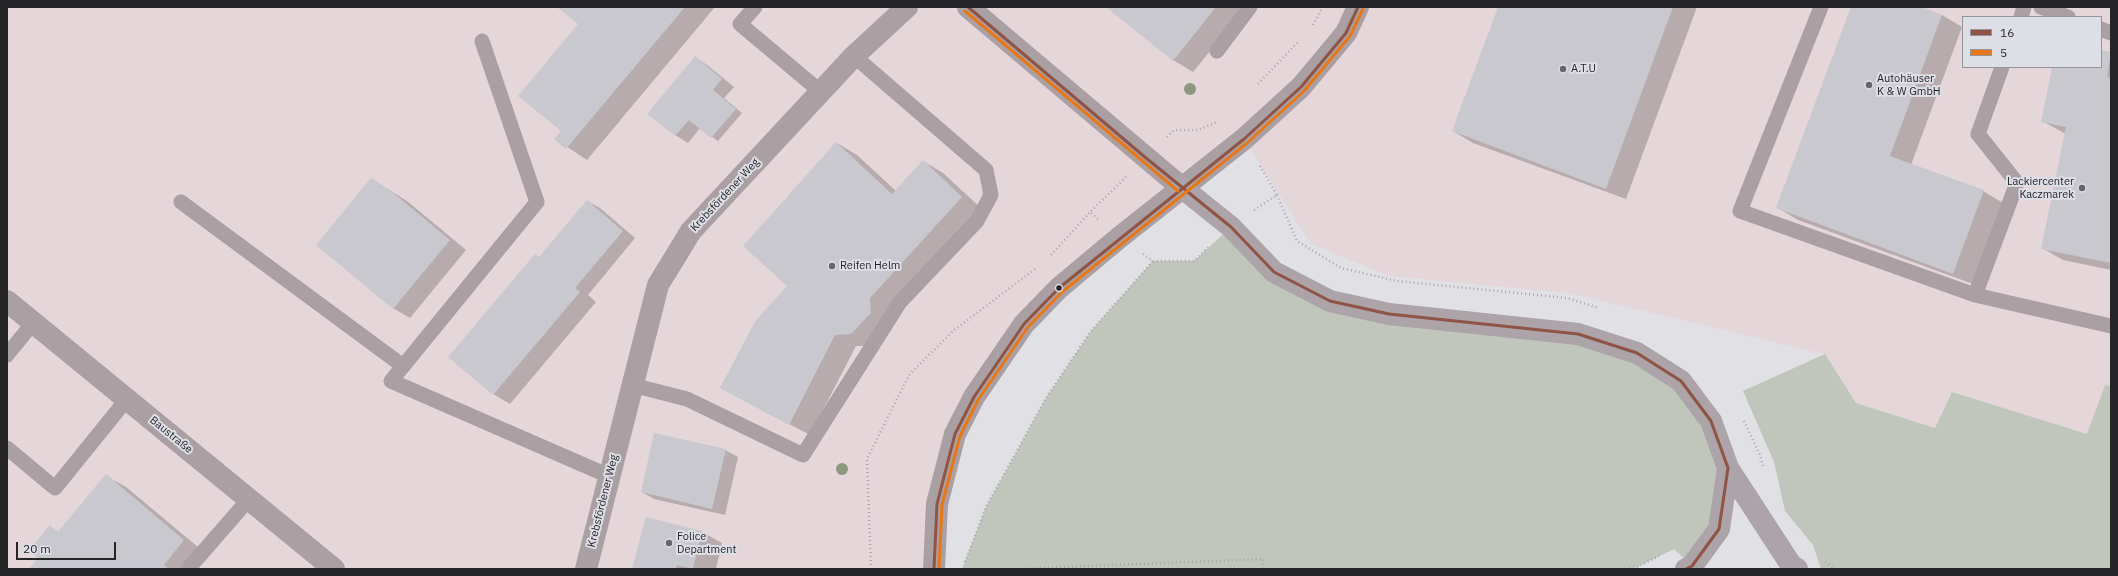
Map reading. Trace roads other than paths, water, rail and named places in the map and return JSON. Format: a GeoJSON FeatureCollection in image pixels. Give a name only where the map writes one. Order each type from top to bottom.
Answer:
{"type":"FeatureCollection","features":[{"type":"Feature","properties":{"kind":"highway"},"geometry":{"type":"LineString","coordinates":[[1181,187],[1231,227],[1274,272],[1330,301],[1389,314],[1578,334],[1637,353],[1681,381],[1711,421],[1728,468],[1791,565],[1797,569]]}},
{"type":"Feature","properties":{"kind":"highway"},"geometry":{"type":"LineString","coordinates":[[1686,569],[1692,566],[1719,529],[1728,468]]}},
{"type":"Feature","properties":{"kind":"street","name":"Krebsfördener Weg"},"geometry":{"type":"LineString","coordinates":[[586,569],[658,285],[691,231],[854,56],[907,7]]}},
{"type":"Feature","properties":{"kind":"street"},"geometry":{"type":"LineString","coordinates":[[968,7],[1181,187]]}},
{"type":"Feature","properties":{"kind":"street"},"geometry":{"type":"LineString","coordinates":[[934,569],[937,504],[955,434],[974,397],[1024,324],[1059,288],[1181,187],[1244,139],[1301,87],[1346,33],[1358,7]]}},
{"type":"Feature","properties":{"kind":"street","name":"Baustraße"},"geometry":{"type":"LineString","coordinates":[[7,301],[334,569]]}},
{"type":"Feature","properties":{"kind":"lane"},"geometry":{"type":"LineString","coordinates":[[756,7],[740,24],[821,92]]}},
{"type":"Feature","properties":{"kind":"lane"},"geometry":{"type":"LineString","coordinates":[[1217,51],[1250,7]]}},
{"type":"Feature","properties":{"kind":"lane"},"geometry":{"type":"LineString","coordinates":[[1821,7],[1740,211],[1975,295],[2111,326]]}},
{"type":"Feature","properties":{"kind":"lane"},"geometry":{"type":"LineString","coordinates":[[2041,7],[2065,16]]}},
{"type":"Feature","properties":{"kind":"lane"},"geometry":{"type":"LineString","coordinates":[[482,40],[537,202],[391,381],[609,476]]}},
{"type":"Feature","properties":{"kind":"lane"},"geometry":{"type":"LineString","coordinates":[[632,384],[687,399],[803,455],[900,302],[977,221],[991,195],[986,170],[854,56]]}},
{"type":"Feature","properties":{"kind":"lane"},"geometry":{"type":"LineString","coordinates":[[1975,295],[2017,183],[1978,134],[2002,68]]}},
{"type":"Feature","properties":{"kind":"lane"},"geometry":{"type":"LineString","coordinates":[[181,202],[403,366]]}},
{"type":"Feature","properties":{"kind":"lane"},"geometry":{"type":"LineString","coordinates":[[7,355],[33,323]]}},
{"type":"Feature","properties":{"kind":"lane"},"geometry":{"type":"LineString","coordinates":[[7,448],[55,488],[127,399]]}},
{"type":"Feature","properties":{"kind":"lane"},"geometry":{"type":"LineString","coordinates":[[188,569],[249,499]]}},
{"type":"Feature","properties":{"kind":"place","name":"A.T.U"},"geometry":{"type":"Point","coordinates":[1563,69]}},
{"type":"Feature","properties":{"kind":"place","name":"Autohäuser K & W GmbH"},"geometry":{"type":"Point","coordinates":[1869,85]}},
{"type":"Feature","properties":{"kind":"place","name":"Lackiercenter Kaczmarek"},"geometry":{"type":"Point","coordinates":[2082,188]}},
{"type":"Feature","properties":{"kind":"place","name":"Reifen Helm"},"geometry":{"type":"Point","coordinates":[832,266]}},
{"type":"Feature","properties":{"kind":"place","name":"Folice Department"},"geometry":{"type":"Point","coordinates":[669,543]}}]}
